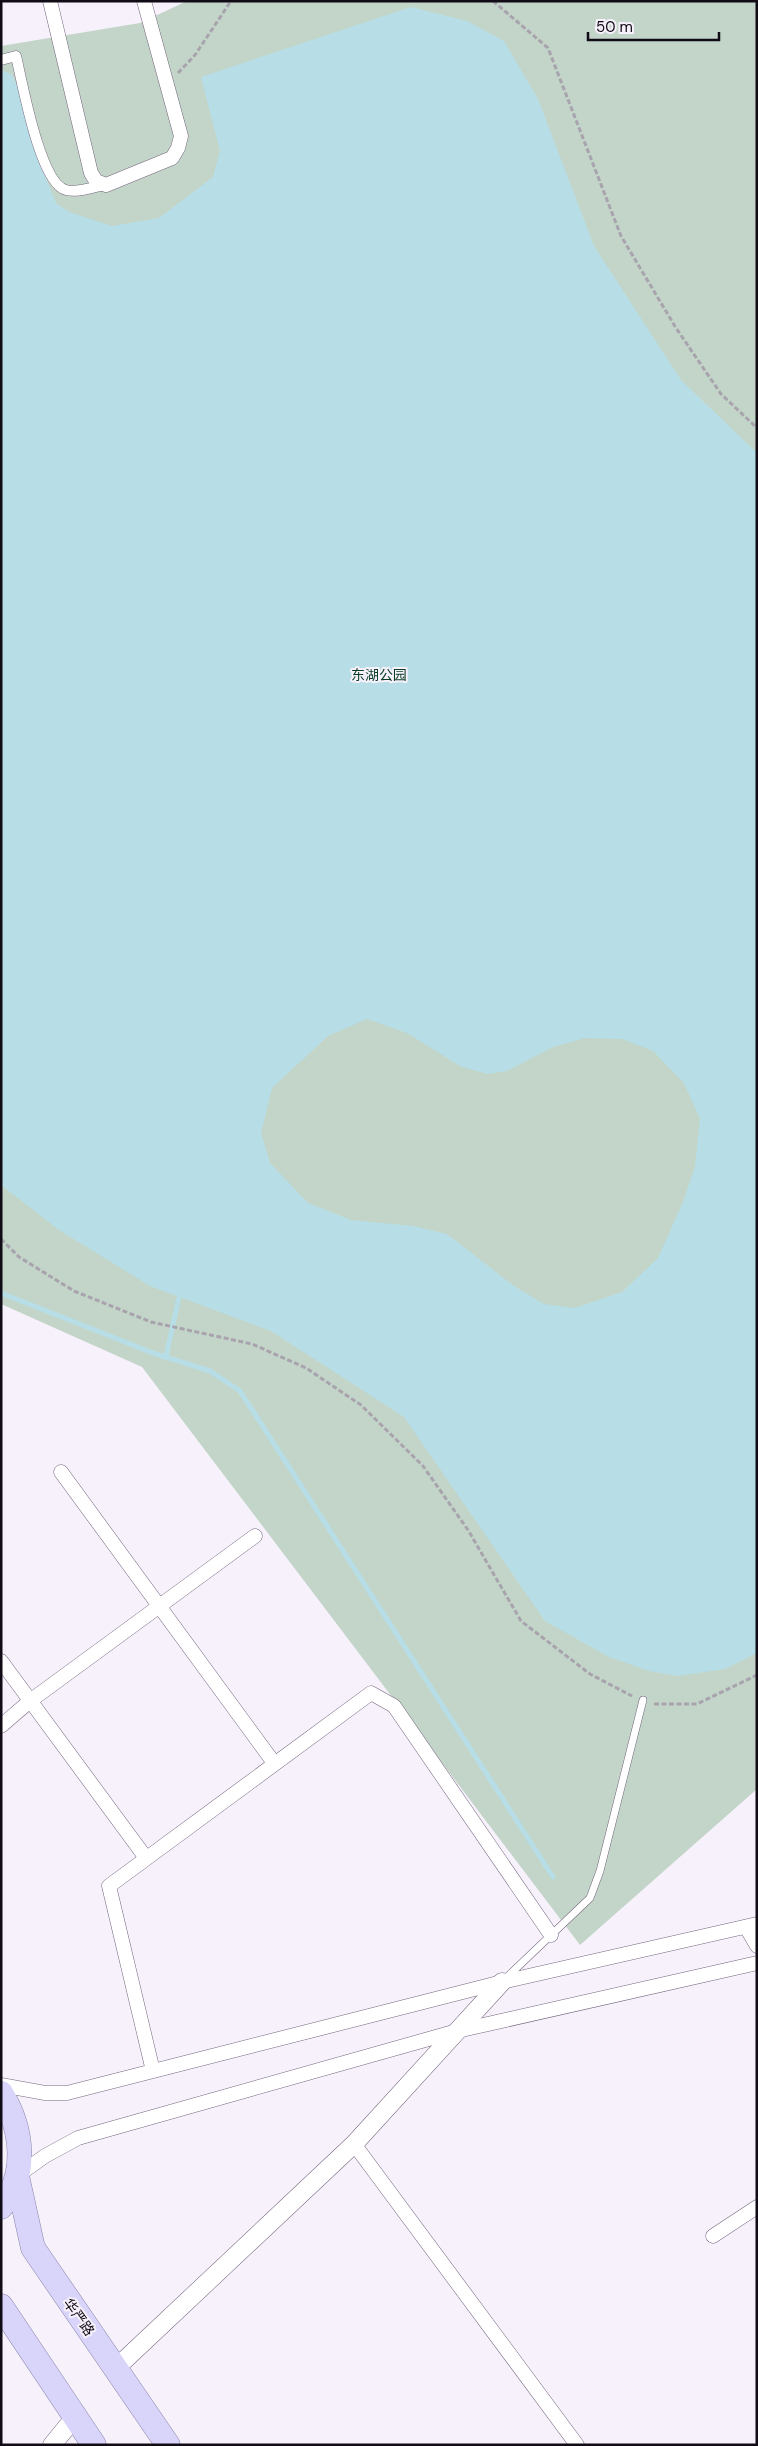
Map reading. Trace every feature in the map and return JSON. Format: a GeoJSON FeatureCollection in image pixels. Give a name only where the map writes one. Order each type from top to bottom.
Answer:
{"type":"FeatureCollection","features":[{"type":"Feature","properties":{"kind":"highway"},"geometry":{"type":"LineString","coordinates":[[1,2093],[13,2112],[20,2143],[17,2176],[1,2206]]}},
{"type":"Feature","properties":{"kind":"highway","name":"华严路"},"geometry":{"type":"LineString","coordinates":[[17,2176],[33,2248],[168,2445]]}},
{"type":"Feature","properties":{"kind":"highway"},"geometry":{"type":"LineString","coordinates":[[1,2306],[94,2445]]}},
{"type":"Feature","properties":{"kind":"street"},"geometry":{"type":"LineString","coordinates":[[50,1],[91,173],[96,181],[106,185]]}},
{"type":"Feature","properties":{"kind":"street"},"geometry":{"type":"LineString","coordinates":[[1,60],[16,56],[39,152],[48,171],[64,190],[70,191],[106,185],[172,158],[178,148],[181,136],[144,1]]}},
{"type":"Feature","properties":{"kind":"street"},"geometry":{"type":"LineString","coordinates":[[61,1472],[274,1763]]}},
{"type":"Feature","properties":{"kind":"street"},"geometry":{"type":"LineString","coordinates":[[1,1726],[30,1701],[255,1536]]}},
{"type":"Feature","properties":{"kind":"street"},"geometry":{"type":"LineString","coordinates":[[1,1661],[146,1858]]}},
{"type":"Feature","properties":{"kind":"street"},"geometry":{"type":"LineString","coordinates":[[152,2071],[109,1886],[371,1693],[394,1706],[551,1935]]}},
{"type":"Feature","properties":{"kind":"street"},"geometry":{"type":"LineString","coordinates":[[1,2085],[45,2093],[68,2093],[502,1982],[751,1926],[757,1946]]}},
{"type":"Feature","properties":{"kind":"street"},"geometry":{"type":"LineString","coordinates":[[17,2176],[45,2156],[78,2138],[457,2031],[757,1963]]}},
{"type":"Feature","properties":{"kind":"street"},"geometry":{"type":"LineString","coordinates":[[115,2369],[354,2144],[502,1982]]}},
{"type":"Feature","properties":{"kind":"street"},"geometry":{"type":"LineString","coordinates":[[354,2144],[577,2445]]}},
{"type":"Feature","properties":{"kind":"street"},"geometry":{"type":"LineString","coordinates":[[713,2236],[757,2207]]}},
{"type":"Feature","properties":{"kind":"street"},"geometry":{"type":"LineString","coordinates":[[52,2445],[75,2417]]}},
{"type":"Feature","properties":{"kind":"lane"},"geometry":{"type":"LineString","coordinates":[[502,1982],[590,1898],[600,1872],[643,1700]]}},
{"type":"Feature","properties":{"kind":"path"},"geometry":{"type":"LineString","coordinates":[[168,85],[194,55],[231,1]]}},
{"type":"Feature","properties":{"kind":"path"},"geometry":{"type":"LineString","coordinates":[[493,1],[548,48],[621,236],[676,328],[720,394],[757,428]]}},
{"type":"Feature","properties":{"kind":"path"},"geometry":{"type":"LineString","coordinates":[[1,1239],[19,1257],[74,1291],[151,1322],[252,1344],[306,1368],[361,1405],[423,1466],[468,1530],[521,1620],[590,1674],[626,1694],[656,1705],[697,1704],[757,1675]]}},
{"type":"Feature","properties":{"kind":"green space","name":"东湖公园"},"geometry":{"type":"Polygon","coordinates":[[[187,1],[757,1],[757,1789],[580,1945],[142,1367],[1,1304],[1,46],[140,23],[187,1]]]}},
{"type":"Feature","properties":{"kind":"water","name":"东湖公园"},"geometry":{"type":"Polygon","coordinates":[[[411,7],[467,21],[504,41],[538,99],[594,246],[681,380],[757,453],[757,1653],[725,1669],[678,1676],[649,1671],[609,1657],[545,1621],[404,1417],[271,1331],[150,1286],[59,1230],[1,1185],[1,70],[11,74],[19,88],[33,146],[56,203],[69,212],[112,226],[159,218],[213,177],[220,151],[201,77],[411,7]],[[367,1019],[328,1036],[272,1088],[261,1133],[270,1163],[308,1203],[351,1220],[413,1226],[447,1234],[514,1286],[544,1304],[575,1308],[622,1292],[658,1258],[683,1202],[695,1167],[700,1119],[684,1083],[653,1051],[622,1039],[585,1038],[553,1047],[507,1071],[487,1074],[460,1066],[407,1033],[367,1019]]]}},
{"type":"Feature","properties":{"kind":"waterway"},"geometry":{"type":"LineString","coordinates":[[1,1293],[153,1353],[210,1371],[240,1391],[553,1877]]}},
{"type":"Feature","properties":{"kind":"waterway"},"geometry":{"type":"LineString","coordinates":[[166,1357],[179,1297]]}}]}
